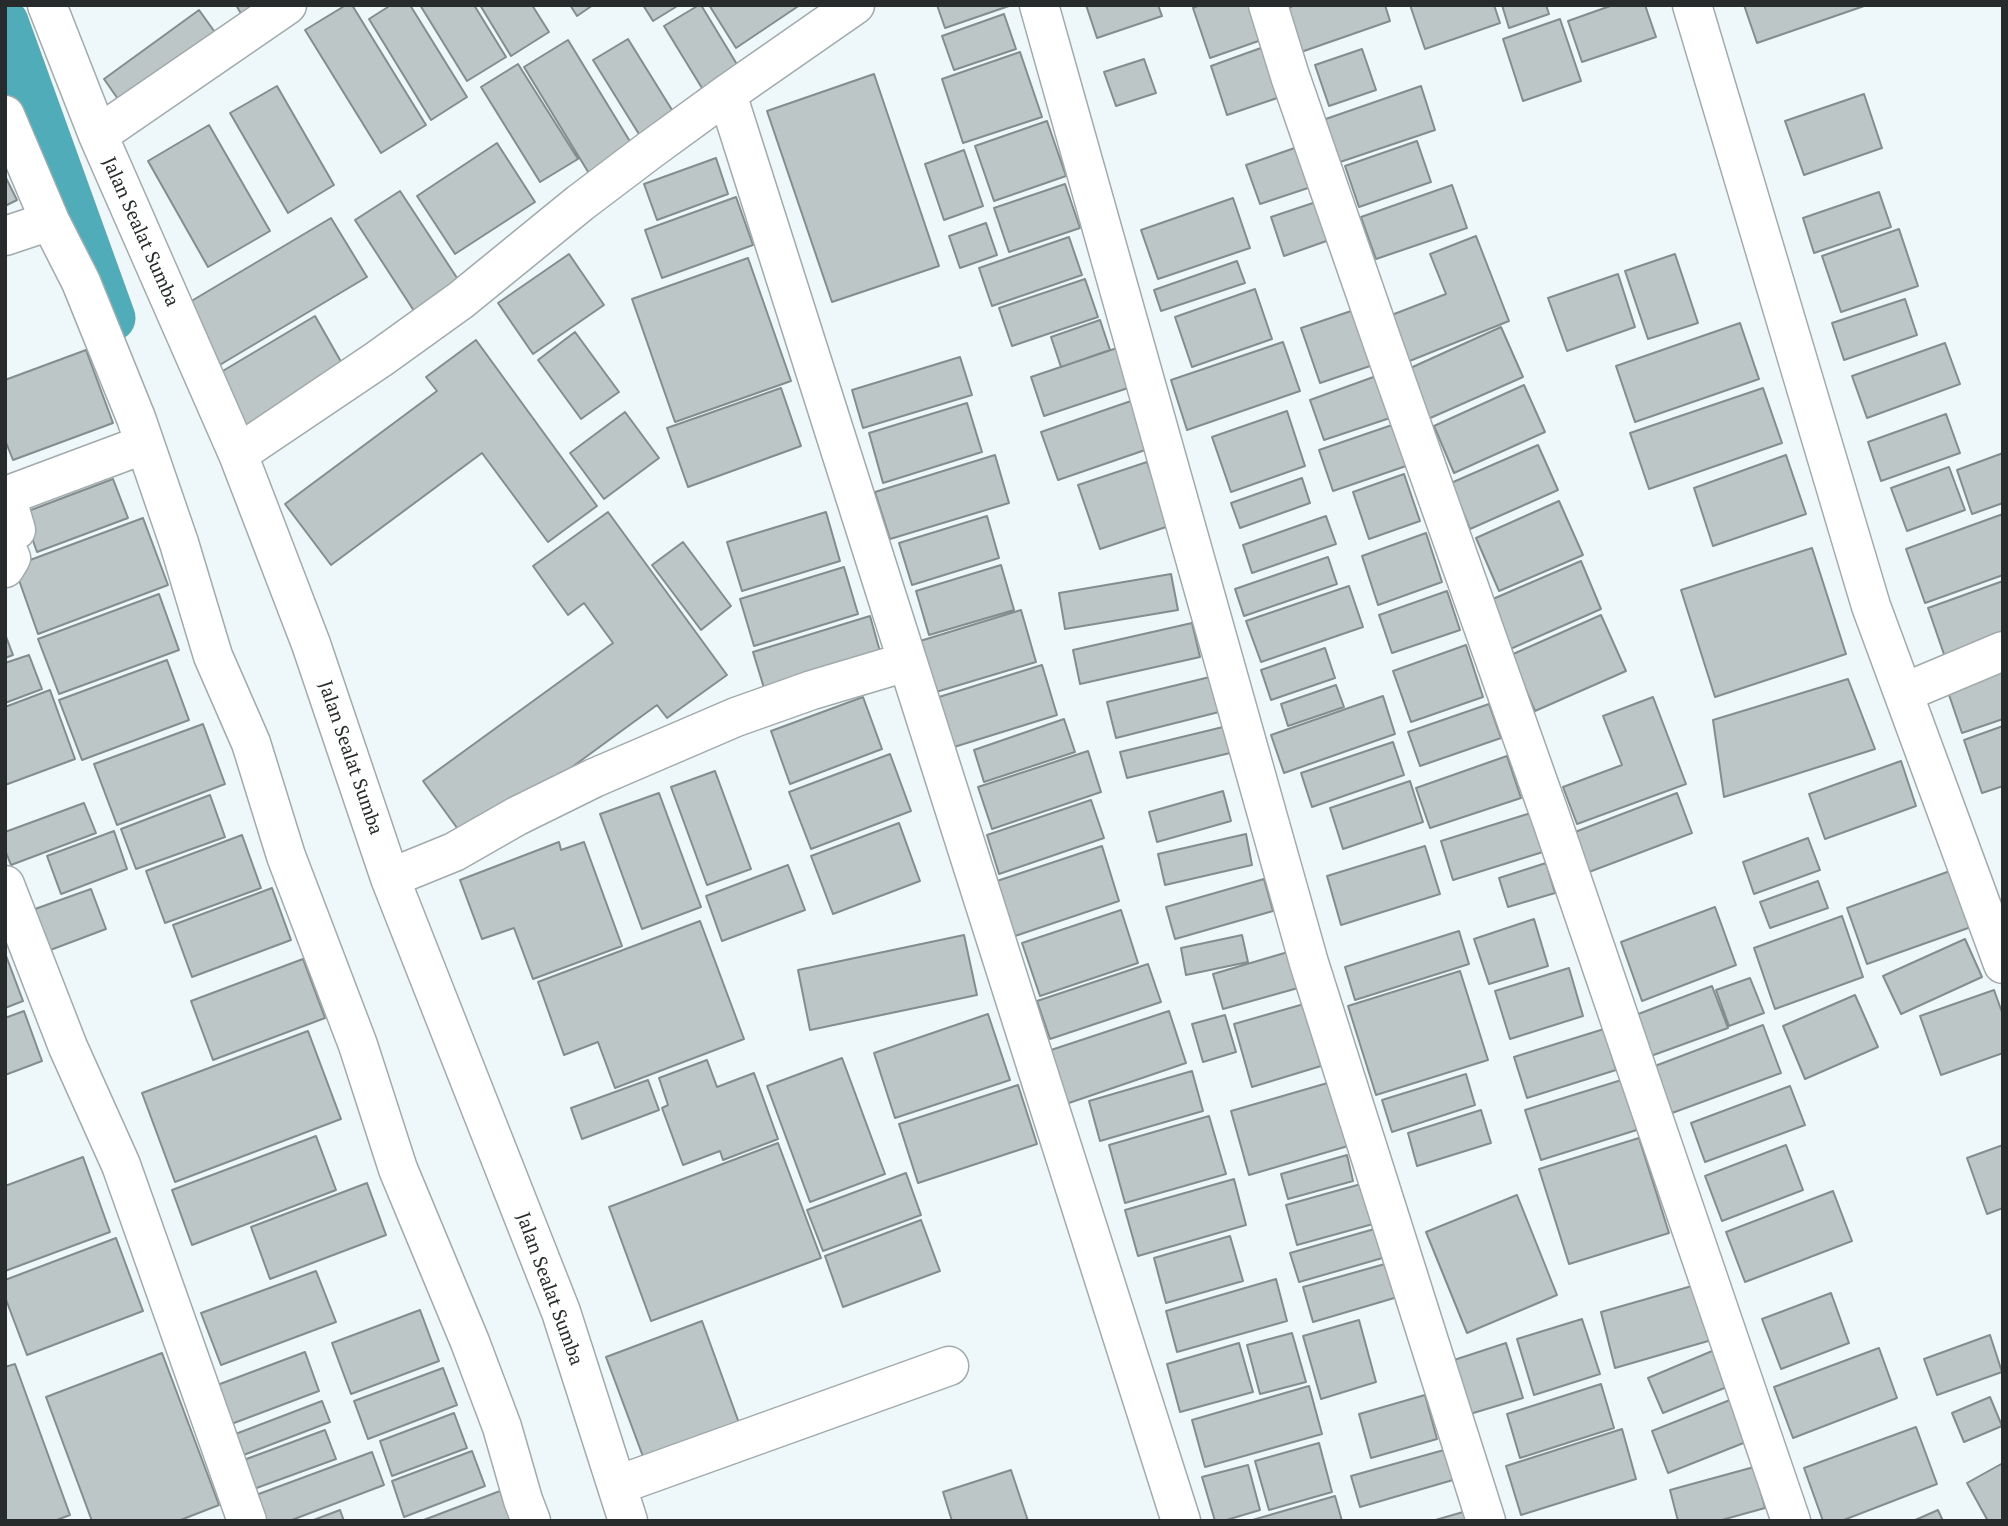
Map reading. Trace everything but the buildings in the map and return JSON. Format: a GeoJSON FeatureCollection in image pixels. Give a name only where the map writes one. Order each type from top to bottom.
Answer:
{"type":"FeatureCollection","features":[{"type":"Feature","properties":{"kind":"street","name":"Jalan Sealat Sumba"},"geometry":{"type":"LineString","coordinates":[[47,5],[98,135],[238,454],[312,644],[390,878],[561,1312],[623,1503]]}},
{"type":"Feature","properties":{"kind":"street"},"geometry":{"type":"LineString","coordinates":[[98,135],[287,5]]}},
{"type":"Feature","properties":{"kind":"street"},"geometry":{"type":"LineString","coordinates":[[238,454],[461,300],[580,204],[727,94],[855,5]]}},
{"type":"Feature","properties":{"kind":"street"},"geometry":{"type":"LineString","coordinates":[[1039,5],[1309,963],[1486,1521]]}},
{"type":"Feature","properties":{"kind":"street"},"geometry":{"type":"LineString","coordinates":[[1268,5],[1382,344],[1553,824],[1791,1521]]}},
{"type":"Feature","properties":{"kind":"street"},"geometry":{"type":"LineString","coordinates":[[1692,5],[1871,606],[2003,964]]}},
{"type":"Feature","properties":{"kind":"street"},"geometry":{"type":"LineString","coordinates":[[727,94],[1181,1521]]}},
{"type":"Feature","properties":{"kind":"street"},"geometry":{"type":"LineString","coordinates":[[5,115],[50,221],[81,282],[136,418],[179,543],[213,656],[251,743],[286,856],[358,1045],[398,1168],[470,1342],[502,1427],[531,1521]]}},
{"type":"Feature","properties":{"kind":"street"},"geometry":{"type":"LineString","coordinates":[[5,236],[50,221]]}},
{"type":"Feature","properties":{"kind":"street"},"geometry":{"type":"LineString","coordinates":[[5,533],[16,530],[7,499],[10,494],[145,444]]}},
{"type":"Feature","properties":{"kind":"street"},"geometry":{"type":"LineString","coordinates":[[5,544],[11,558],[5,568]]}},
{"type":"Feature","properties":{"kind":"street"},"geometry":{"type":"LineString","coordinates":[[1903,693],[2003,651]]}},
{"type":"Feature","properties":{"kind":"street"},"geometry":{"type":"LineString","coordinates":[[390,878],[454,852],[517,816],[594,778],[736,717],[812,690],[906,662]]}},
{"type":"Feature","properties":{"kind":"street"},"geometry":{"type":"LineString","coordinates":[[5,885],[68,1047],[121,1165],[247,1521]]}},
{"type":"Feature","properties":{"kind":"street"},"geometry":{"type":"LineString","coordinates":[[623,1503],[949,1366]]}},
{"type":"Feature","properties":{"kind":"waterway"},"geometry":{"type":"LineString","coordinates":[[5,22],[112,318]]}}]}
